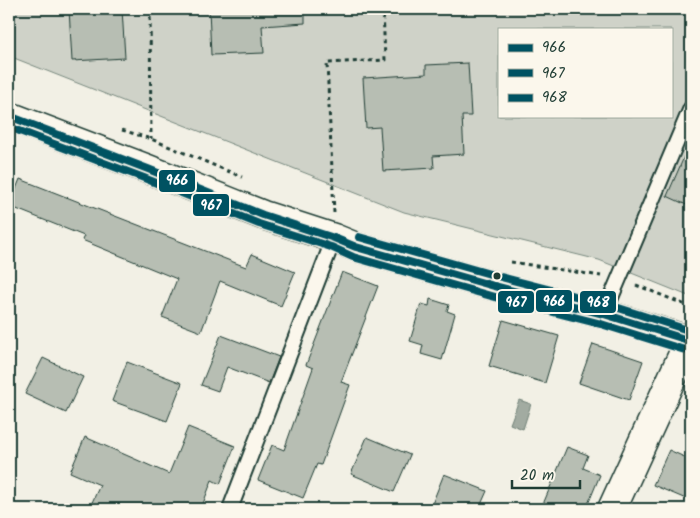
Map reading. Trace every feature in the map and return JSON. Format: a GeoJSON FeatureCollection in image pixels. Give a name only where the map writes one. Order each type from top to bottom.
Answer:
{"type":"FeatureCollection","features":[{"type":"Feature","properties":{"kind":"street"},"geometry":{"type":"LineString","coordinates":[[9,116],[263,215],[356,247],[494,286],[604,314],[690,341],[612,509]]}},
{"type":"Feature","properties":{"kind":"lane"},"geometry":{"type":"LineString","coordinates":[[604,314],[691,108]]}},
{"type":"Feature","properties":{"kind":"lane"},"geometry":{"type":"LineString","coordinates":[[230,509],[334,238]]}},
{"type":"Feature","properties":{"kind":"path"},"geometry":{"type":"LineString","coordinates":[[148,169],[151,139],[150,9]]}},
{"type":"Feature","properties":{"kind":"path"},"geometry":{"type":"LineString","coordinates":[[334,238],[327,63],[385,60],[383,9]]}},
{"type":"Feature","properties":{"kind":"path"},"geometry":{"type":"LineString","coordinates":[[113,128],[151,139],[243,178]]}},
{"type":"Feature","properties":{"kind":"path"},"geometry":{"type":"LineString","coordinates":[[511,262],[619,279],[691,307]]}},
{"type":"Feature","properties":{"kind":"shaded area"},"geometry":{"type":"Polygon","coordinates":[[[9,9],[691,9],[691,297],[599,260],[404,212],[9,56],[9,9]]]}},
{"type":"Feature","properties":{"kind":"shaded area"},"geometry":{"type":"Polygon","coordinates":[[[519,400],[531,404],[523,429],[510,424],[519,400]]]}},
{"type":"Feature","properties":{"kind":"building"},"geometry":{"type":"Polygon","coordinates":[[[69,9],[122,9],[125,58],[72,61],[69,9]]]}},
{"type":"Feature","properties":{"kind":"building"},"geometry":{"type":"Polygon","coordinates":[[[209,9],[305,9],[305,23],[262,26],[264,53],[211,55],[209,9]]]}},
{"type":"Feature","properties":{"kind":"building"},"geometry":{"type":"Polygon","coordinates":[[[468,63],[471,116],[462,116],[464,154],[433,156],[434,168],[383,171],[380,127],[366,128],[363,78],[426,74],[426,65],[468,63]]]}},
{"type":"Feature","properties":{"kind":"building"},"geometry":{"type":"Polygon","coordinates":[[[691,141],[691,207],[667,196],[691,141]]]}},
{"type":"Feature","properties":{"kind":"building"},"geometry":{"type":"Polygon","coordinates":[[[20,179],[246,267],[252,254],[295,272],[281,306],[220,281],[201,332],[162,317],[177,279],[82,240],[84,236],[9,206],[20,179]]]}},
{"type":"Feature","properties":{"kind":"building"},"geometry":{"type":"Polygon","coordinates":[[[342,272],[378,286],[341,382],[350,385],[321,465],[317,464],[303,498],[258,480],[272,445],[284,450],[313,368],[306,365],[342,272]]]}},
{"type":"Feature","properties":{"kind":"building"},"geometry":{"type":"Polygon","coordinates":[[[430,299],[449,305],[447,311],[455,314],[442,360],[421,354],[423,345],[410,341],[421,304],[429,306],[430,299]]]}},
{"type":"Feature","properties":{"kind":"building"},"geometry":{"type":"Polygon","coordinates":[[[503,320],[559,336],[545,383],[489,366],[503,320]]]}},
{"type":"Feature","properties":{"kind":"building"},"geometry":{"type":"Polygon","coordinates":[[[221,335],[279,357],[269,383],[227,367],[218,391],[201,385],[221,335]]]}},
{"type":"Feature","properties":{"kind":"building"},"geometry":{"type":"Polygon","coordinates":[[[593,344],[643,361],[629,400],[579,383],[593,344]]]}},
{"type":"Feature","properties":{"kind":"building"},"geometry":{"type":"Polygon","coordinates":[[[43,358],[83,377],[66,413],[25,394],[43,358]]]}},
{"type":"Feature","properties":{"kind":"building"},"geometry":{"type":"Polygon","coordinates":[[[127,362],[182,383],[167,421],[112,401],[127,362]]]}},
{"type":"Feature","properties":{"kind":"building"},"geometry":{"type":"Polygon","coordinates":[[[188,427],[235,446],[220,484],[212,480],[201,509],[89,509],[100,485],[70,472],[85,437],[169,474],[188,427]]]}},
{"type":"Feature","properties":{"kind":"building"},"geometry":{"type":"Polygon","coordinates":[[[367,437],[410,455],[394,492],[351,474],[367,437]]]}},
{"type":"Feature","properties":{"kind":"building"},"geometry":{"type":"Polygon","coordinates":[[[567,447],[588,455],[583,468],[600,475],[586,509],[541,509],[567,447]]]}},
{"type":"Feature","properties":{"kind":"building"},"geometry":{"type":"Polygon","coordinates":[[[669,450],[691,460],[691,487],[686,499],[653,485],[669,450]]]}},
{"type":"Feature","properties":{"kind":"building"},"geometry":{"type":"Polygon","coordinates":[[[444,474],[487,491],[479,509],[430,509],[444,474]]]}},
{"type":"Feature","properties":{"kind":"transit line","name":"966"},"geometry":{"type":"LineString","coordinates":[[9,116],[263,215],[356,247],[494,286],[604,314],[691,341]]}},
{"type":"Feature","properties":{"kind":"transit line","name":"967"},"geometry":{"type":"LineString","coordinates":[[9,127],[259,224],[331,247],[353,257],[491,296],[601,324],[688,351]]}},
{"type":"Feature","properties":{"kind":"transit line","name":"968"},"geometry":{"type":"LineString","coordinates":[[359,237],[497,276],[606,304],[691,331]]}}]}
